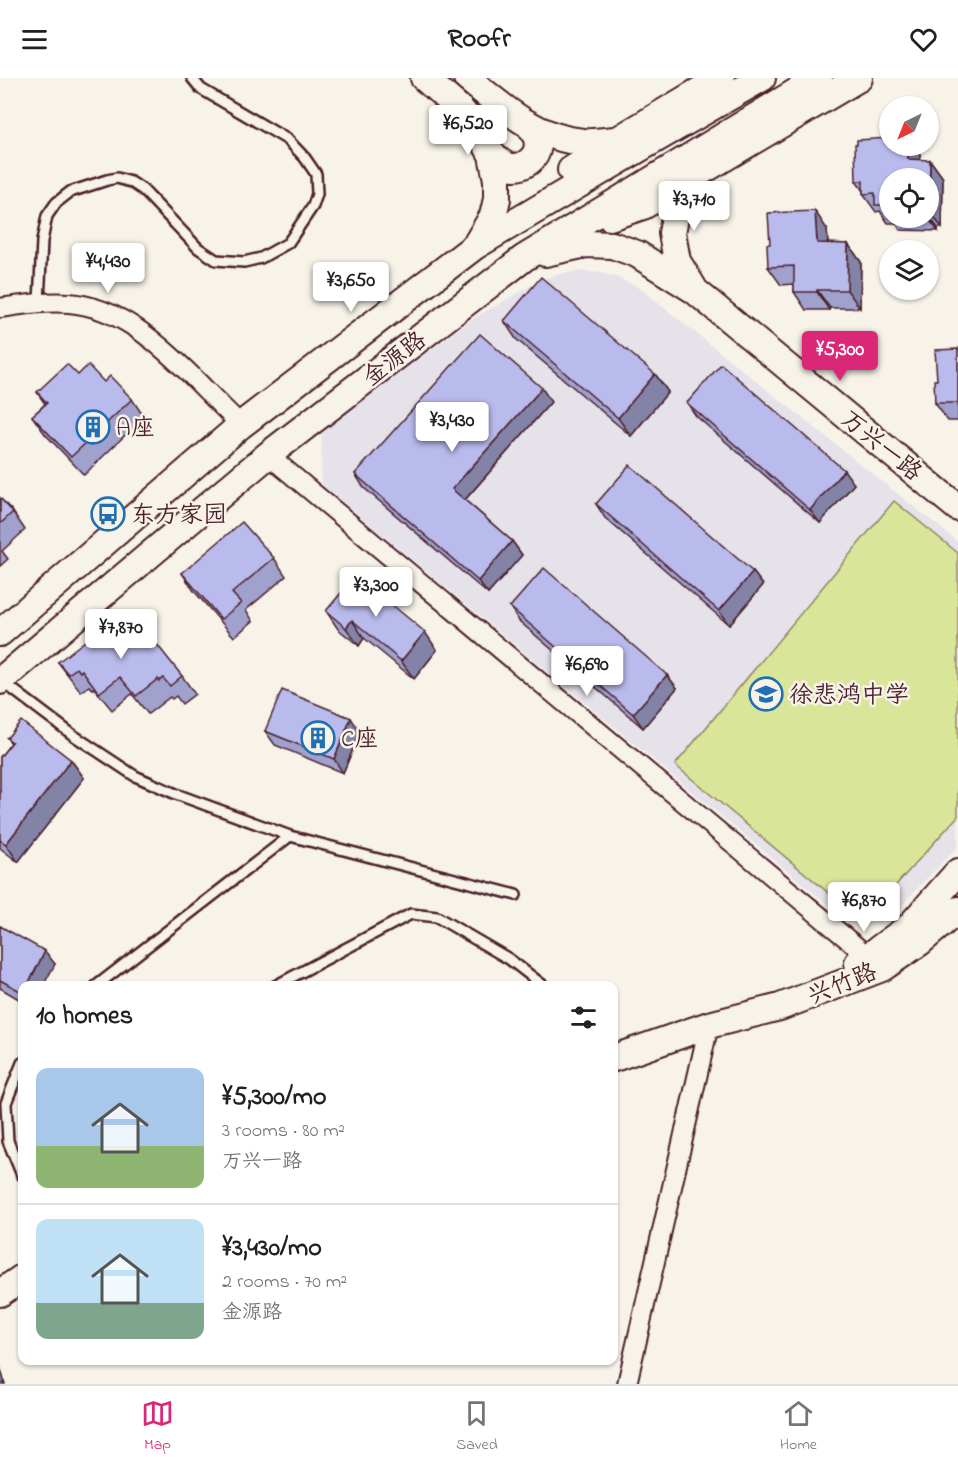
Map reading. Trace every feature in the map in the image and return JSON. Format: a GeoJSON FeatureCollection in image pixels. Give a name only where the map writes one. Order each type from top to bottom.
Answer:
{"type":"FeatureCollection","features":[{"type":"Feature","properties":{"kind":"street"},"geometry":{"type":"LineString","coordinates":[[424,78],[460,109],[479,131],[492,155],[497,180],[497,199],[493,216],[475,246]]}},
{"type":"Feature","properties":{"kind":"street"},"geometry":{"type":"LineString","coordinates":[[467,78],[530,126],[549,135],[586,142],[619,139]]}},
{"type":"Feature","properties":{"kind":"street"},"geometry":{"type":"LineString","coordinates":[[475,246],[535,193],[721,78]]}},
{"type":"Feature","properties":{"kind":"street","name":"金源路"},"geometry":{"type":"LineString","coordinates":[[7,623],[241,425],[475,246],[762,78]]}},
{"type":"Feature","properties":{"kind":"street","name":"金源路"},"geometry":{"type":"LineString","coordinates":[[0,680],[268,455],[524,258],[819,78]]}},
{"type":"Feature","properties":{"kind":"street"},"geometry":{"type":"LineString","coordinates":[[572,228],[643,207],[858,78]]}},
{"type":"Feature","properties":{"kind":"street"},"geometry":{"type":"LineString","coordinates":[[492,155],[507,165],[519,167],[529,162],[537,151],[537,140],[530,126]]}},
{"type":"Feature","properties":{"kind":"street"},"geometry":{"type":"LineString","coordinates":[[694,290],[677,261],[672,234],[676,212],[682,197],[699,174]]}},
{"type":"Feature","properties":{"kind":"street"},"geometry":{"type":"LineString","coordinates":[[524,258],[586,244],[612,245],[637,254],[694,290]]}},
{"type":"Feature","properties":{"kind":"street","name":"万兴一路"},"geometry":{"type":"LineString","coordinates":[[694,290],[958,508]]}},
{"type":"Feature","properties":{"kind":"street"},"geometry":{"type":"LineString","coordinates":[[0,308],[39,303],[69,303],[96,308],[121,319],[142,331],[172,356],[241,425]]}},
{"type":"Feature","properties":{"kind":"street"},"geometry":{"type":"LineString","coordinates":[[268,455],[875,962]]}},
{"type":"Feature","properties":{"kind":"street","name":"兴竹路"},"geometry":{"type":"LineString","coordinates":[[875,962],[958,872]]}},
{"type":"Feature","properties":{"kind":"street","name":"兴竹路"},"geometry":{"type":"LineString","coordinates":[[618,1057],[709,1025],[780,1007],[920,942],[958,910]]}},
{"type":"Feature","properties":{"kind":"street"},"geometry":{"type":"LineString","coordinates":[[627,1384],[709,1025]]}},
{"type":"Feature","properties":{"kind":"street"},"geometry":{"type":"LineString","coordinates":[[0,1293],[18,1281]]}},
{"type":"Feature","properties":{"kind":"lane"},"geometry":{"type":"LineString","coordinates":[[39,303],[42,241],[47,216],[56,203],[70,192],[107,180],[117,178],[131,182],[143,190],[198,248],[216,260],[244,262],[261,258],[288,243],[313,206],[317,194],[316,174],[288,140],[201,89],[192,78]]}},
{"type":"Feature","properties":{"kind":"lane"},"geometry":{"type":"LineString","coordinates":[[0,680],[73,735],[135,776],[176,794],[290,836],[516,895]]}},
{"type":"Feature","properties":{"kind":"lane"},"geometry":{"type":"LineString","coordinates":[[102,981],[290,836]]}},
{"type":"Feature","properties":{"kind":"lane"},"geometry":{"type":"LineString","coordinates":[[284,981],[411,914],[437,917],[509,959],[538,981]]}},
{"type":"Feature","properties":{"kind":"lane"},"geometry":{"type":"LineString","coordinates":[[18,1073],[6,1103],[8,1141],[18,1165]]}},
{"type":"Feature","properties":{"kind":"shaded area","name":"徐悲鸿中学"},"geometry":{"type":"Polygon","coordinates":[[[580,271],[601,273],[638,287],[958,542],[958,846],[895,912],[849,922],[321,484],[322,430],[472,319],[543,279],[580,271]]]}},
{"type":"Feature","properties":{"kind":"green space"},"geometry":{"type":"Polygon","coordinates":[[[894,501],[958,553],[958,816],[887,895],[843,905],[675,765],[894,501]]]}},
{"type":"Feature","properties":{"kind":"building"},"geometry":{"type":"Polygon","coordinates":[[[879,139],[879,156],[908,156],[908,159],[930,160],[930,168],[879,168],[879,205],[875,205],[875,193],[863,194],[863,181],[856,181],[855,144],[857,140],[879,139]]]}},
{"type":"Feature","properties":{"kind":"building"},"geometry":{"type":"Polygon","coordinates":[[[815,211],[817,243],[848,244],[847,290],[794,292],[794,266],[768,267],[767,244],[770,244],[768,213],[815,211]]]}},
{"type":"Feature","properties":{"kind":"building"},"geometry":{"type":"Polygon","coordinates":[[[541,277],[655,374],[618,418],[504,321],[541,277]]]}},
{"type":"Feature","properties":{"kind":"building"},"geometry":{"type":"Polygon","coordinates":[[[480,334],[542,388],[452,489],[512,541],[478,581],[355,474],[480,334]]]}},
{"type":"Feature","properties":{"kind":"building"},"geometry":{"type":"Polygon","coordinates":[[[958,349],[958,403],[935,403],[934,380],[937,380],[935,350],[958,349]]]}},
{"type":"Feature","properties":{"kind":"building","name":"A座"},"geometry":{"type":"Polygon","coordinates":[[[67,364],[78,375],[88,365],[104,382],[110,376],[132,399],[71,457],[32,416],[47,403],[37,392],[67,364]]]}},
{"type":"Feature","properties":{"kind":"building"},"geometry":{"type":"Polygon","coordinates":[[[721,364],[844,470],[810,510],[687,403],[721,364]]]}},
{"type":"Feature","properties":{"kind":"building"},"geometry":{"type":"Polygon","coordinates":[[[630,465],[753,572],[719,611],[596,504],[630,465]]]}},
{"type":"Feature","properties":{"kind":"building"},"geometry":{"type":"Polygon","coordinates":[[[0,498],[13,512],[0,524],[0,498]]]}},
{"type":"Feature","properties":{"kind":"building"},"geometry":{"type":"Polygon","coordinates":[[[242,522],[274,558],[232,593],[241,603],[221,619],[182,573],[242,522]]]}},
{"type":"Feature","properties":{"kind":"building"},"geometry":{"type":"Polygon","coordinates":[[[544,568],[667,675],[633,714],[510,607],[544,568]]]}},
{"type":"Feature","properties":{"kind":"building"},"geometry":{"type":"Polygon","coordinates":[[[356,575],[425,632],[401,661],[352,620],[346,628],[326,611],[356,575]]]}},
{"type":"Feature","properties":{"kind":"building"},"geometry":{"type":"Polygon","coordinates":[[[103,627],[147,632],[182,676],[170,686],[163,678],[159,681],[158,679],[136,696],[120,677],[99,693],[82,670],[80,672],[77,668],[68,674],[58,662],[103,627]]]}},
{"type":"Feature","properties":{"kind":"building","name":"C座"},"geometry":{"type":"Polygon","coordinates":[[[282,690],[351,718],[334,759],[265,731],[282,690]]]}},
{"type":"Feature","properties":{"kind":"building"},"geometry":{"type":"Polygon","coordinates":[[[21,721],[71,760],[6,844],[0,840],[0,757],[12,742],[7,738],[21,721]]]}},
{"type":"Feature","properties":{"kind":"building"},"geometry":{"type":"Polygon","coordinates":[[[0,926],[45,951],[30,981],[18,981],[18,990],[0,980],[0,926]]]}},
{"type":"Feature","properties":{"kind":"place","name":"A座"},"geometry":{"type":"Point","coordinates":[93,427]}},
{"type":"Feature","properties":{"kind":"place","name":"东方家园"},"geometry":{"type":"Point","coordinates":[108,514]}},
{"type":"Feature","properties":{"kind":"place","name":"徐悲鸿中学"},"geometry":{"type":"Point","coordinates":[766,694]}},
{"type":"Feature","properties":{"kind":"place","name":"C座"},"geometry":{"type":"Point","coordinates":[318,738]}}]}
